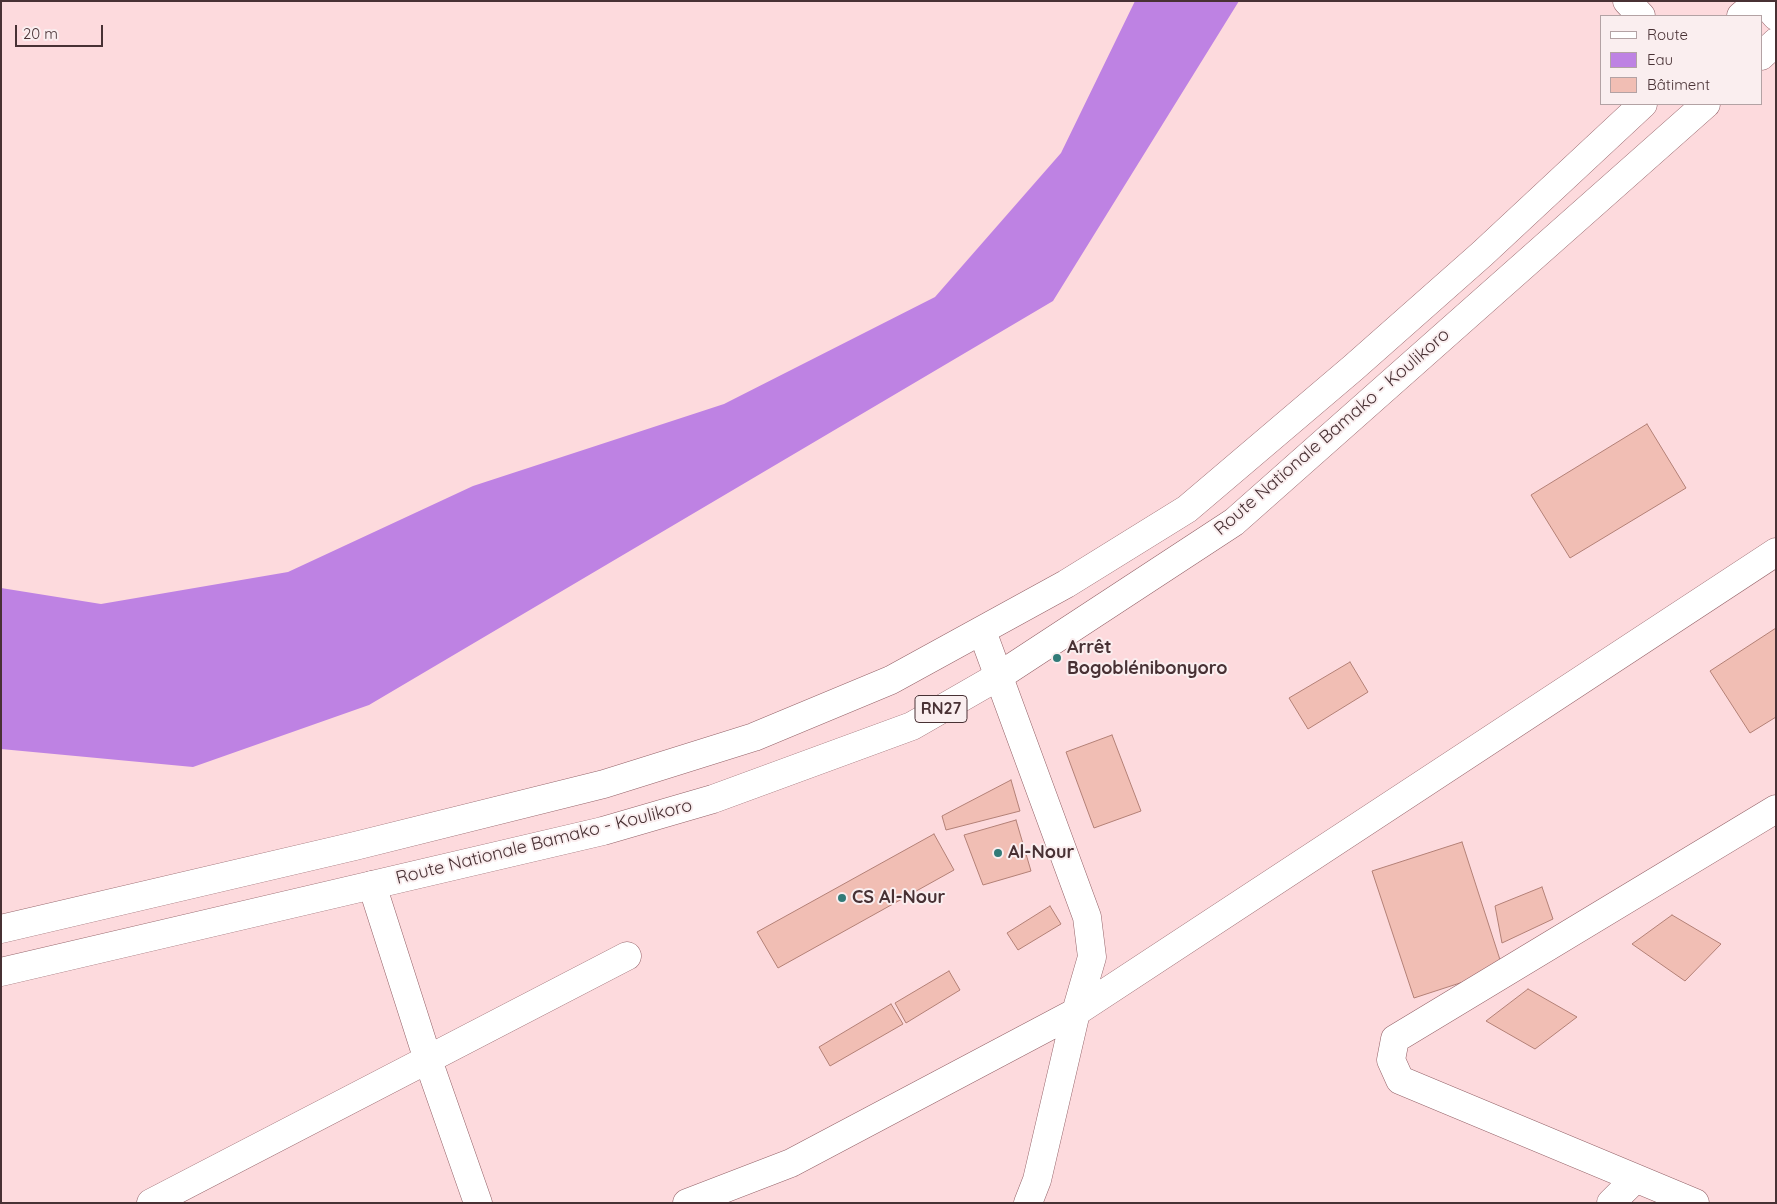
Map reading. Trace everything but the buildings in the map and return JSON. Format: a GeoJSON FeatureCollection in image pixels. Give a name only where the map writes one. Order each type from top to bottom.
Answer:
{"type":"FeatureCollection","features":[{"type":"Feature","properties":{"kind":"main road"},"geometry":{"type":"LineString","coordinates":[[1627,1],[1640,15]]}},
{"type":"Feature","properties":{"kind":"main road"},"geometry":{"type":"LineString","coordinates":[[1742,15],[1759,1]]}},
{"type":"Feature","properties":{"kind":"main road"},"geometry":{"type":"LineString","coordinates":[[1763,1],[1776,16]]}},
{"type":"Feature","properties":{"kind":"main road"},"geometry":{"type":"LineString","coordinates":[[1762,55],[1776,42]]}},
{"type":"Feature","properties":{"kind":"main road","name":"Route Nationale Bamako - Koulikoro"},"geometry":{"type":"LineString","coordinates":[[1,929],[355,846],[604,784],[754,737],[891,680],[1066,584],[1187,509],[1482,254],[1642,105]]}},
{"type":"Feature","properties":{"kind":"main road","name":"Route Nationale Bamako - Koulikoro"},"geometry":{"type":"LineString","coordinates":[[1,972],[603,832],[714,800],[912,726],[999,676],[1234,522],[1705,105]]}},
{"type":"Feature","properties":{"kind":"main road"},"geometry":{"type":"LineString","coordinates":[[687,1203],[791,1163],[1076,1012],[1776,552]]}},
{"type":"Feature","properties":{"kind":"main road"},"geometry":{"type":"LineString","coordinates":[[982,631],[1088,917],[1092,957],[1076,1012],[1038,1180],[1028,1203]]}},
{"type":"Feature","properties":{"kind":"main road"},"geometry":{"type":"LineString","coordinates":[[1695,1203],[1400,1080],[1391,1060],[1395,1039],[1776,809]]}},
{"type":"Feature","properties":{"kind":"main road"},"geometry":{"type":"LineString","coordinates":[[372,885],[428,1060],[478,1203]]}},
{"type":"Feature","properties":{"kind":"main road"},"geometry":{"type":"LineString","coordinates":[[151,1203],[627,956]]}},
{"type":"Feature","properties":{"kind":"main road"},"geometry":{"type":"LineString","coordinates":[[1611,1203],[1635,1179]]}},
{"type":"Feature","properties":{"kind":"water"},"geometry":{"type":"Polygon","coordinates":[[[1135,1],[1239,1],[1053,301],[369,705],[193,767],[1,749],[1,588],[101,604],[288,572],[473,486],[724,404],[935,297],[1061,153],[1135,1]]]}},
{"type":"Feature","properties":{"kind":"place","name":"Arrêt Bogoblénibonyoro"},"geometry":{"type":"Point","coordinates":[1057,658]}},
{"type":"Feature","properties":{"kind":"place","name":"Al-Nour"},"geometry":{"type":"Point","coordinates":[998,853]}},
{"type":"Feature","properties":{"kind":"place","name":"CS Al-Nour"},"geometry":{"type":"Point","coordinates":[842,898]}}]}
